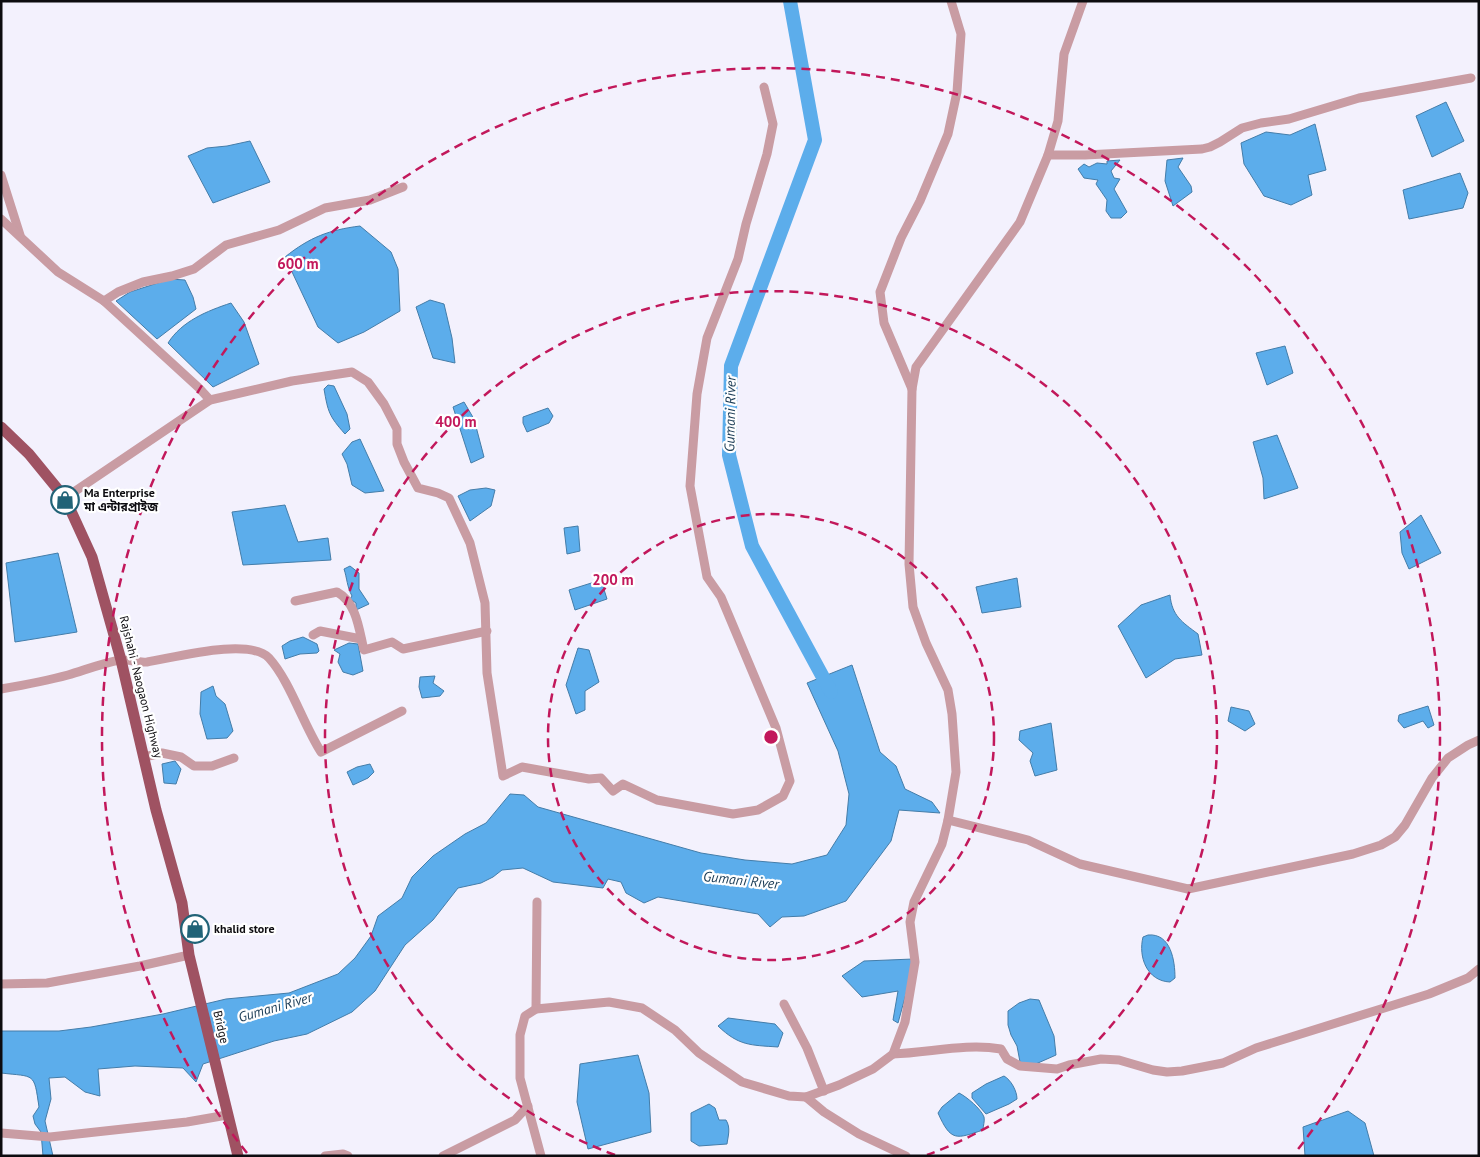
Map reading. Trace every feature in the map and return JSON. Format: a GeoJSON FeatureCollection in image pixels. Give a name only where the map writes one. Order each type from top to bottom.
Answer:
{"type":"FeatureCollection","features":[{"type":"Feature","properties":{"kind":"main road","name":"Rajshahi - Naogaon Highway"},"geometry":{"type":"LineString","coordinates":[[1,427],[29,454],[65,498],[92,558],[121,660],[156,810],[182,904],[196,982]]}},
{"type":"Feature","properties":{"kind":"main road","name":"Bridge"},"geometry":{"type":"LineString","coordinates":[[196,982],[227,1115]]}},
{"type":"Feature","properties":{"kind":"main road"},"geometry":{"type":"LineString","coordinates":[[227,1115],[238,1156]]}},
{"type":"Feature","properties":{"kind":"street"},"geometry":{"type":"LineString","coordinates":[[912,389],[884,323],[880,292],[901,238],[920,201],[948,134],[957,92],[961,34],[951,1]]}},
{"type":"Feature","properties":{"kind":"street"},"geometry":{"type":"LineString","coordinates":[[541,1156],[520,1078],[520,1034],[525,1016],[536,1009],[610,1002],[642,1008],[674,1030],[699,1053],[742,1082],[789,1096],[806,1097],[824,1091],[873,1068],[893,1054],[905,1022],[915,962],[910,922],[914,902],[942,844],[956,772],[952,714],[948,690],[926,643],[913,607],[909,564],[912,389],[916,367],[1020,222],[1048,155],[1058,121],[1064,54],[1083,1]]}},
{"type":"Feature","properties":{"kind":"street"},"geometry":{"type":"LineString","coordinates":[[1048,155],[1085,156],[1202,149],[1220,142],[1242,128],[1289,119],[1358,98],[1471,78]]}},
{"type":"Feature","properties":{"kind":"street"},"geometry":{"type":"LineString","coordinates":[[65,498],[210,400],[292,381],[352,372],[368,382],[384,404],[397,429],[397,444],[404,462],[418,488],[438,493],[448,498],[470,543],[485,603],[488,673],[503,776],[522,767],[589,779],[601,778],[613,790],[623,784],[658,800],[733,814],[758,810],[783,796],[790,780],[776,728],[721,597],[707,577],[690,486],[697,394],[708,338],[738,259],[746,224],[767,154],[773,124],[764,87]]}},
{"type":"Feature","properties":{"kind":"street"},"geometry":{"type":"LineString","coordinates":[[1,175],[20,235]]}},
{"type":"Feature","properties":{"kind":"street"},"geometry":{"type":"LineString","coordinates":[[104,302],[118,292],[135,285],[194,269],[226,245],[279,230],[325,208],[370,200],[403,187]]}},
{"type":"Feature","properties":{"kind":"street"},"geometry":{"type":"LineString","coordinates":[[1,220],[20,235],[58,272],[104,302],[210,400]]}},
{"type":"Feature","properties":{"kind":"street"},"geometry":{"type":"LineString","coordinates":[[295,601],[337,592],[347,597],[356,617],[364,650],[392,642],[403,649],[487,631]]}},
{"type":"Feature","properties":{"kind":"street"},"geometry":{"type":"LineString","coordinates":[[313,635],[320,632],[361,639]]}},
{"type":"Feature","properties":{"kind":"street"},"geometry":{"type":"LineString","coordinates":[[1,689],[47,681],[121,660],[145,662],[212,650],[257,651],[269,657],[282,677],[321,752],[402,711]]}},
{"type":"Feature","properties":{"kind":"street"},"geometry":{"type":"LineString","coordinates":[[948,820],[1028,840],[1080,864],[1188,889],[1353,854],[1381,845],[1395,837],[1405,825],[1432,778],[1448,758],[1468,744],[1479,740]]}},
{"type":"Feature","properties":{"kind":"street"},"geometry":{"type":"LineString","coordinates":[[144,757],[162,753],[181,757],[194,766],[212,766],[234,758]]}},
{"type":"Feature","properties":{"kind":"street"},"geometry":{"type":"LineString","coordinates":[[536,1009],[537,902]]}},
{"type":"Feature","properties":{"kind":"street"},"geometry":{"type":"LineString","coordinates":[[1,984],[47,983],[190,955]]}},
{"type":"Feature","properties":{"kind":"street"},"geometry":{"type":"LineString","coordinates":[[893,1054],[915,1054],[947,1048],[983,1047],[1001,1049],[1007,1059],[1020,1066],[1057,1069],[1101,1059],[1119,1060],[1153,1070],[1167,1072],[1182,1071],[1223,1063],[1256,1048],[1429,994],[1468,978],[1479,969]]}},
{"type":"Feature","properties":{"kind":"street"},"geometry":{"type":"LineString","coordinates":[[784,1004],[807,1048],[824,1091]]}},
{"type":"Feature","properties":{"kind":"street"},"geometry":{"type":"LineString","coordinates":[[806,1097],[824,1112],[859,1134],[906,1156]]}},
{"type":"Feature","properties":{"kind":"street"},"geometry":{"type":"LineString","coordinates":[[443,1156],[515,1120],[528,1106]]}},
{"type":"Feature","properties":{"kind":"street"},"geometry":{"type":"LineString","coordinates":[[1,1133],[50,1137],[187,1122],[227,1115]]}},
{"type":"Feature","properties":{"kind":"street"},"geometry":{"type":"LineString","coordinates":[[325,1156],[348,1156]]}},
{"type":"Feature","properties":{"kind":"water"},"geometry":{"type":"Polygon","coordinates":[[[1446,102],[1464,141],[1432,157],[1416,116],[1446,102]]]}},
{"type":"Feature","properties":{"kind":"water"},"geometry":{"type":"Polygon","coordinates":[[[1315,124],[1326,170],[1308,175],[1312,195],[1291,205],[1264,196],[1244,164],[1241,143],[1266,132],[1290,135],[1315,124]]]}},
{"type":"Feature","properties":{"kind":"water"},"geometry":{"type":"Polygon","coordinates":[[[250,141],[270,182],[213,203],[188,156],[207,148],[250,141]]]}},
{"type":"Feature","properties":{"kind":"water"},"geometry":{"type":"Polygon","coordinates":[[[1183,158],[1178,167],[1191,186],[1192,192],[1173,206],[1165,181],[1167,160],[1183,158]]]}},
{"type":"Feature","properties":{"kind":"water"},"geometry":{"type":"Polygon","coordinates":[[[1120,160],[1111,171],[1114,178],[1120,179],[1114,189],[1127,212],[1121,218],[1111,218],[1106,211],[1107,200],[1096,184],[1098,180],[1084,178],[1078,169],[1084,164],[1089,167],[1097,163],[1107,164],[1107,161],[1120,160]]]}},
{"type":"Feature","properties":{"kind":"water"},"geometry":{"type":"Polygon","coordinates":[[[1460,173],[1468,193],[1463,208],[1409,219],[1403,190],[1460,173]]]}},
{"type":"Feature","properties":{"kind":"water"},"geometry":{"type":"Polygon","coordinates":[[[360,226],[391,252],[398,269],[400,311],[364,332],[338,343],[318,327],[285,257],[312,239],[329,232],[360,226]]]}},
{"type":"Feature","properties":{"kind":"water"},"geometry":{"type":"Polygon","coordinates":[[[170,279],[185,280],[196,309],[157,339],[116,301],[130,292],[170,279]]]}},
{"type":"Feature","properties":{"kind":"water"},"geometry":{"type":"Polygon","coordinates":[[[430,300],[444,304],[452,338],[455,363],[433,358],[416,307],[430,300]]]}},
{"type":"Feature","properties":{"kind":"water"},"geometry":{"type":"Polygon","coordinates":[[[231,303],[244,322],[259,364],[213,387],[168,343],[188,323],[204,313],[231,303]]]}},
{"type":"Feature","properties":{"kind":"water"},"geometry":{"type":"Polygon","coordinates":[[[1285,346],[1293,373],[1267,385],[1256,353],[1285,346]]]}},
{"type":"Feature","properties":{"kind":"water"},"geometry":{"type":"Polygon","coordinates":[[[328,385],[334,386],[347,414],[350,429],[345,434],[332,418],[328,409],[324,389],[328,385]]]}},
{"type":"Feature","properties":{"kind":"water"},"geometry":{"type":"Polygon","coordinates":[[[464,402],[474,419],[484,457],[471,463],[453,407],[464,402]]]}},
{"type":"Feature","properties":{"kind":"water"},"geometry":{"type":"Polygon","coordinates":[[[548,408],[553,416],[549,423],[527,432],[523,423],[523,417],[548,408]]]}},
{"type":"Feature","properties":{"kind":"water"},"geometry":{"type":"Polygon","coordinates":[[[1277,435],[1298,488],[1264,499],[1263,478],[1253,442],[1277,435]]]}},
{"type":"Feature","properties":{"kind":"water"},"geometry":{"type":"Polygon","coordinates":[[[360,439],[384,491],[365,493],[352,485],[347,464],[342,454],[352,442],[360,439]]]}},
{"type":"Feature","properties":{"kind":"water"},"geometry":{"type":"Polygon","coordinates":[[[486,488],[495,490],[491,506],[470,521],[458,496],[470,490],[486,488]]]}},
{"type":"Feature","properties":{"kind":"water"},"geometry":{"type":"Polygon","coordinates":[[[285,505],[298,542],[328,538],[331,560],[243,565],[232,512],[285,505]]]}},
{"type":"Feature","properties":{"kind":"water"},"geometry":{"type":"Polygon","coordinates":[[[1421,515],[1441,553],[1409,569],[1402,553],[1400,532],[1421,515]]]}},
{"type":"Feature","properties":{"kind":"water"},"geometry":{"type":"Polygon","coordinates":[[[578,526],[580,551],[567,554],[564,528],[578,526]]]}},
{"type":"Feature","properties":{"kind":"water"},"geometry":{"type":"Polygon","coordinates":[[[58,553],[77,632],[15,642],[6,563],[58,553]]]}},
{"type":"Feature","properties":{"kind":"water"},"geometry":{"type":"Polygon","coordinates":[[[350,566],[359,573],[359,589],[369,604],[356,610],[356,603],[350,599],[352,596],[344,569],[350,566]]]}},
{"type":"Feature","properties":{"kind":"water"},"geometry":{"type":"Polygon","coordinates":[[[1017,578],[1021,607],[982,613],[976,587],[1017,578]]]}},
{"type":"Feature","properties":{"kind":"water"},"geometry":{"type":"Polygon","coordinates":[[[601,580],[607,599],[575,610],[569,590],[601,580]]]}},
{"type":"Feature","properties":{"kind":"water"},"geometry":{"type":"Polygon","coordinates":[[[1170,595],[1173,608],[1179,618],[1198,634],[1202,655],[1175,659],[1146,678],[1118,626],[1141,605],[1170,595]]]}},
{"type":"Feature","properties":{"kind":"water"},"geometry":{"type":"Polygon","coordinates":[[[303,637],[317,644],[319,651],[285,659],[282,646],[303,637]]]}},
{"type":"Feature","properties":{"kind":"water"},"geometry":{"type":"Polygon","coordinates":[[[349,643],[358,644],[363,671],[353,675],[343,672],[338,662],[340,654],[334,650],[349,643]]]}},
{"type":"Feature","properties":{"kind":"water"},"geometry":{"type":"Polygon","coordinates":[[[578,648],[589,650],[599,682],[585,691],[585,710],[576,714],[566,685],[578,648]]]}},
{"type":"Feature","properties":{"kind":"water"},"geometry":{"type":"Polygon","coordinates":[[[852,665],[880,752],[896,766],[905,789],[932,802],[940,813],[899,810],[891,841],[846,901],[804,916],[782,917],[770,927],[758,914],[658,897],[644,903],[626,893],[621,882],[608,879],[603,888],[553,882],[523,868],[502,870],[481,883],[458,888],[433,920],[405,945],[375,991],[352,1012],[307,1034],[274,1041],[203,1064],[196,1082],[183,1068],[135,1066],[98,1069],[100,1096],[85,1092],[65,1077],[49,1078],[51,1099],[45,1121],[53,1156],[43,1156],[41,1132],[35,1124],[33,1116],[39,1107],[36,1087],[31,1078],[27,1076],[1,1073],[1,1031],[59,1031],[91,1027],[163,1014],[226,999],[289,993],[338,974],[355,958],[371,936],[378,916],[402,898],[412,877],[433,856],[465,834],[486,823],[510,794],[524,795],[538,807],[701,853],[745,860],[792,864],[827,855],[846,825],[849,794],[838,751],[807,683],[852,665]]]}},
{"type":"Feature","properties":{"kind":"water"},"geometry":{"type":"Polygon","coordinates":[[[435,676],[433,683],[444,691],[440,696],[422,698],[419,687],[420,677],[435,676]]]}},
{"type":"Feature","properties":{"kind":"water"},"geometry":{"type":"Polygon","coordinates":[[[213,686],[216,696],[225,704],[233,731],[227,738],[207,739],[200,714],[201,692],[213,686]]]}},
{"type":"Feature","properties":{"kind":"water"},"geometry":{"type":"Polygon","coordinates":[[[1428,706],[1434,725],[1428,728],[1423,721],[1404,728],[1398,721],[1399,715],[1428,706]]]}},
{"type":"Feature","properties":{"kind":"water"},"geometry":{"type":"Polygon","coordinates":[[[1231,707],[1249,711],[1255,724],[1245,731],[1228,721],[1231,707]]]}},
{"type":"Feature","properties":{"kind":"water"},"geometry":{"type":"Polygon","coordinates":[[[1051,723],[1057,770],[1035,776],[1030,761],[1033,753],[1019,740],[1020,731],[1051,723]]]}},
{"type":"Feature","properties":{"kind":"water"},"geometry":{"type":"Polygon","coordinates":[[[175,761],[181,769],[176,784],[164,783],[162,764],[175,761]]]}},
{"type":"Feature","properties":{"kind":"water"},"geometry":{"type":"Polygon","coordinates":[[[370,764],[374,772],[368,778],[353,785],[347,772],[370,764]]]}},
{"type":"Feature","properties":{"kind":"water"},"geometry":{"type":"Polygon","coordinates":[[[1148,935],[1162,938],[1170,949],[1173,956],[1175,978],[1170,982],[1162,981],[1155,977],[1146,967],[1143,960],[1142,945],[1143,937],[1148,935]]]}},
{"type":"Feature","properties":{"kind":"water"},"geometry":{"type":"Polygon","coordinates":[[[913,959],[912,972],[898,1023],[893,1020],[898,991],[862,997],[842,976],[864,961],[913,959]]]}},
{"type":"Feature","properties":{"kind":"water"},"geometry":{"type":"Polygon","coordinates":[[[1030,999],[1039,1000],[1054,1036],[1056,1055],[1029,1067],[1020,1062],[1017,1046],[1008,1025],[1008,1011],[1019,1003],[1030,999]]]}},
{"type":"Feature","properties":{"kind":"water"},"geometry":{"type":"Polygon","coordinates":[[[728,1018],[775,1024],[783,1033],[778,1047],[752,1045],[739,1041],[725,1033],[718,1026],[728,1018]]]}},
{"type":"Feature","properties":{"kind":"water"},"geometry":{"type":"Polygon","coordinates":[[[638,1055],[649,1093],[651,1132],[588,1149],[577,1102],[580,1064],[638,1055]]]}},
{"type":"Feature","properties":{"kind":"water"},"geometry":{"type":"Polygon","coordinates":[[[1004,1076],[1013,1086],[1017,1099],[986,1114],[972,1098],[972,1093],[1004,1076]]]}},
{"type":"Feature","properties":{"kind":"water"},"geometry":{"type":"Polygon","coordinates":[[[959,1093],[980,1110],[984,1119],[983,1130],[955,1136],[947,1129],[938,1113],[942,1107],[959,1093]]]}},
{"type":"Feature","properties":{"kind":"water"},"geometry":{"type":"Polygon","coordinates":[[[709,1104],[715,1108],[719,1120],[726,1120],[728,1123],[727,1144],[699,1146],[691,1141],[691,1113],[709,1104]]]}},
{"type":"Feature","properties":{"kind":"water"},"geometry":{"type":"Polygon","coordinates":[[[1348,1111],[1365,1123],[1374,1156],[1305,1156],[1303,1127],[1348,1111]]]}},
{"type":"Feature","properties":{"kind":"waterway","name":"Gumani River"},"geometry":{"type":"LineString","coordinates":[[790,1],[815,140],[731,366],[729,455],[752,546],[831,692]]}},
{"type":"Feature","properties":{"kind":"place","name":"Ma Enterprise মা এন্টারপ্রাইজ"},"geometry":{"type":"Point","coordinates":[65,500]}},
{"type":"Feature","properties":{"kind":"place","name":"khalid store"},"geometry":{"type":"Point","coordinates":[195,929]}}]}
